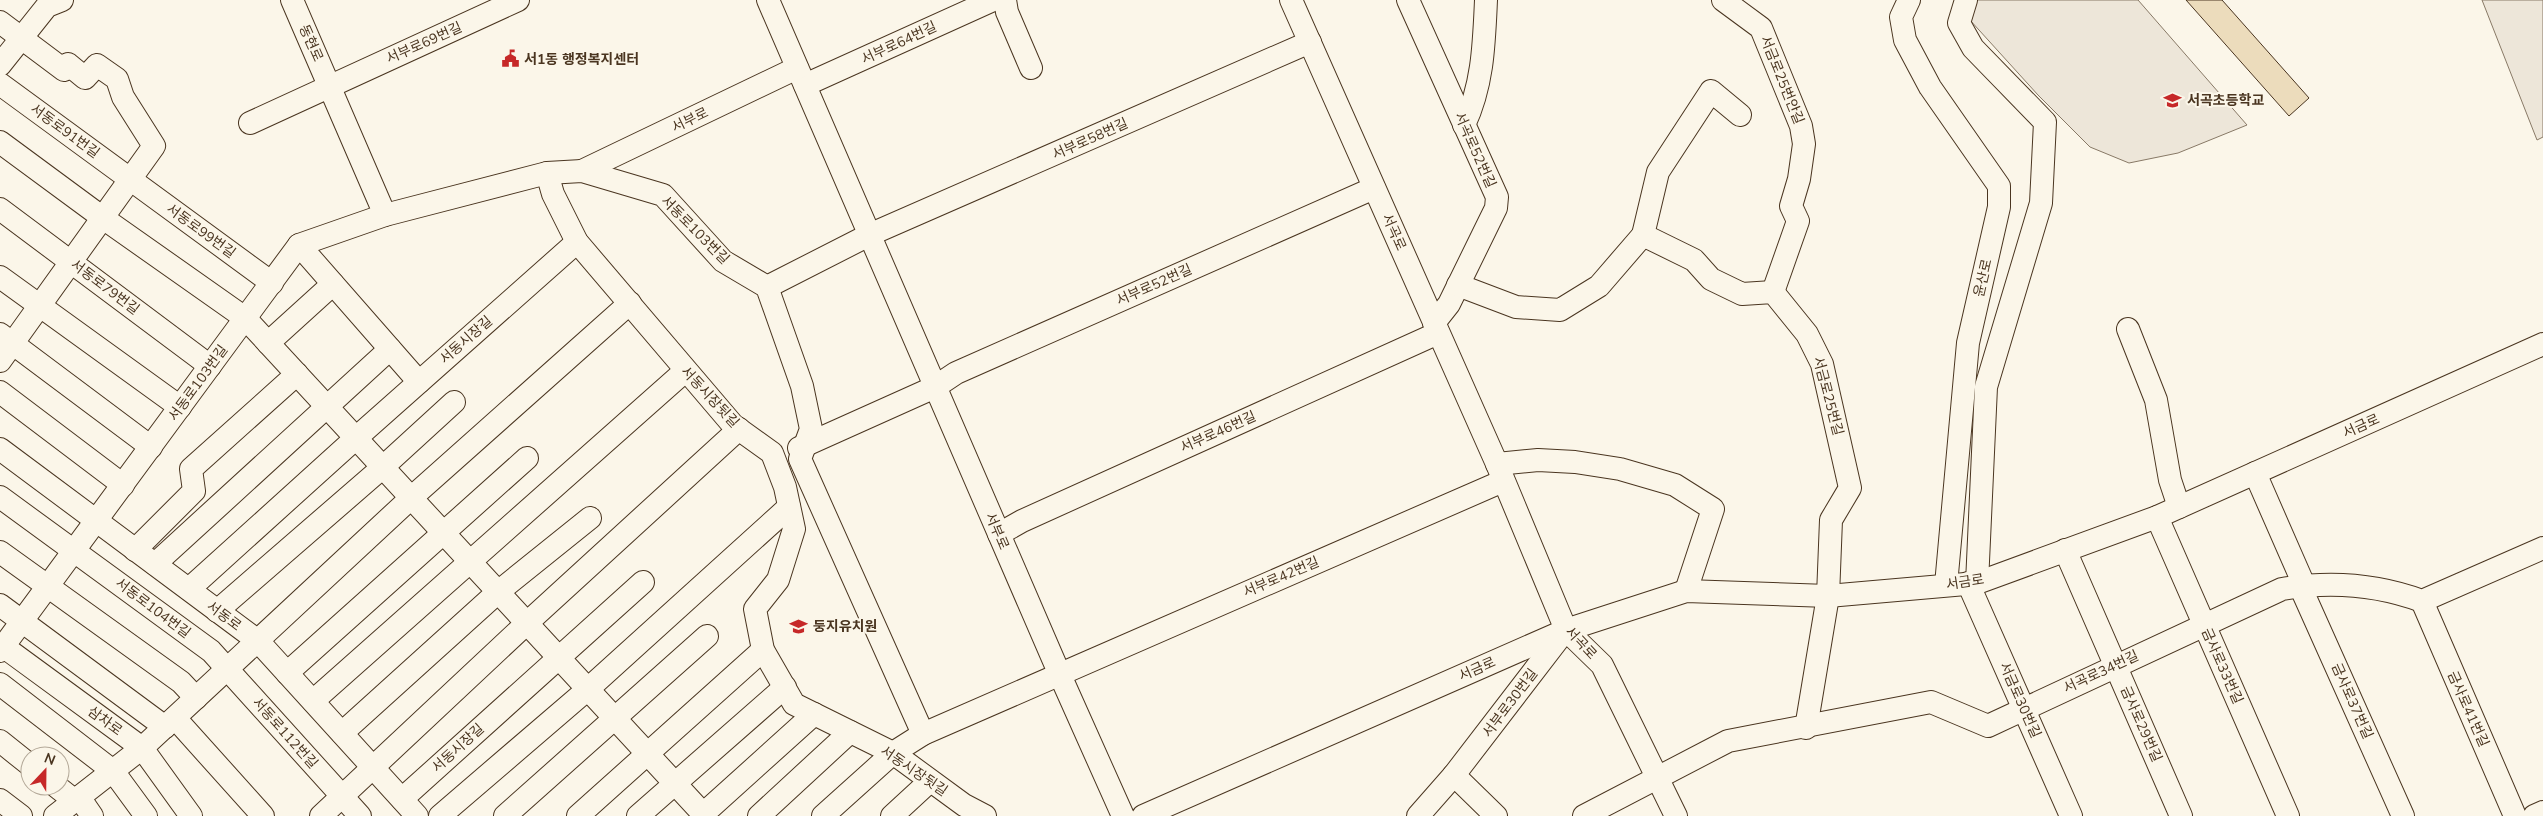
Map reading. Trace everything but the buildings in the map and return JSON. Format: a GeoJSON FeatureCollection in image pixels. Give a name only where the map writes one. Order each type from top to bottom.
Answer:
{"type":"FeatureCollection","features":[{"type":"Feature","properties":{"kind":"street"},"geometry":{"type":"LineString","coordinates":[[0,65],[21,36],[47,6],[62,0]]}},
{"type":"Feature","properties":{"kind":"street","name":"동현로"},"geometry":{"type":"LineString","coordinates":[[292,0],[330,86]]}},
{"type":"Feature","properties":{"kind":"street","name":"서부로69번길"},"geometry":{"type":"LineString","coordinates":[[250,123],[518,0]]}},
{"type":"Feature","properties":{"kind":"street","name":"서부로"},"geometry":{"type":"LineString","coordinates":[[768,0],[1060,675],[1123,816]]}},
{"type":"Feature","properties":{"kind":"street","name":"서부로64번길"},"geometry":{"type":"LineString","coordinates":[[801,77],[993,0]]}},
{"type":"Feature","properties":{"kind":"street"},"geometry":{"type":"LineString","coordinates":[[1005,0],[1007,12],[1031,68]]}},
{"type":"Feature","properties":{"kind":"street","name":"서곡로"},"geometry":{"type":"LineString","coordinates":[[1291,0],[1500,473],[1566,630],[1602,665],[1676,816]]}},
{"type":"Feature","properties":{"kind":"street","name":"서곡로52번길"},"geometry":{"type":"LineString","coordinates":[[1408,0],[1497,197],[1496,208],[1436,328]]}},
{"type":"Feature","properties":{"kind":"street"},"geometry":{"type":"LineString","coordinates":[[1464,125],[1473,106],[1484,61],[1486,0]]}},
{"type":"Feature","properties":{"kind":"street","name":"서금로25번안길"},"geometry":{"type":"LineString","coordinates":[[1723,0],[1761,28],[1802,126],[1804,144],[1799,179],[1791,206],[1798,222],[1773,292]]}},
{"type":"Feature","properties":{"kind":"street","name":"윤산로"},"geometry":{"type":"LineString","coordinates":[[1909,0],[1901,17],[1905,40],[1930,87],[1999,186],[2000,207],[1968,343],[1946,586]]}},
{"type":"Feature","properties":{"kind":"street"},"geometry":{"type":"LineString","coordinates":[[1966,0],[1959,23],[1973,48],[2044,122],[2041,203],[1986,387],[1972,583]]}},
{"type":"Feature","properties":{"kind":"street"},"geometry":{"type":"LineString","coordinates":[[0,22],[64,70],[68,64],[85,78],[97,65],[117,79],[123,97],[154,146],[40,306],[4,346],[151,447]]}},
{"type":"Feature","properties":{"kind":"street","name":"서부로58번길"},"geometry":{"type":"LineString","coordinates":[[869,235],[1310,42]]}},
{"type":"Feature","properties":{"kind":"street","name":"서부로"},"geometry":{"type":"LineString","coordinates":[[582,171],[801,77]]}},
{"type":"Feature","properties":{"kind":"street","name":"서동로91번길"},"geometry":{"type":"LineString","coordinates":[[0,84],[130,179]]}},
{"type":"Feature","properties":{"kind":"street"},"geometry":{"type":"LineString","coordinates":[[330,86],[385,215]]}},
{"type":"Feature","properties":{"kind":"street"},"geometry":{"type":"LineString","coordinates":[[1458,285],[1516,307],[1560,310],[1599,286],[1643,235],[1658,172],[1710,91],[1740,115]]}},
{"type":"Feature","properties":{"kind":"street"},"geometry":{"type":"LineString","coordinates":[[0,142],[103,218],[246,318],[703,815],[814,714]]}},
{"type":"Feature","properties":{"kind":"street","name":"서동로103번길"},"geometry":{"type":"LineString","coordinates":[[96,521],[299,245],[385,215],[547,173],[582,171],[663,195],[723,262],[767,287]]}},
{"type":"Feature","properties":{"kind":"street","name":"서동시장뒷길"},"geometry":{"type":"LineString","coordinates":[[547,173],[553,194],[577,242],[685,371],[739,429],[772,453],[785,487],[794,529],[778,580],[755,609],[763,650],[794,704],[893,754],[930,781],[958,811],[985,816]]}},
{"type":"Feature","properties":{"kind":"street","name":"서동로99번길"},"geometry":{"type":"LineString","coordinates":[[130,179],[272,283]]}},
{"type":"Feature","properties":{"kind":"street","name":"서부로52번길"},"geometry":{"type":"LineString","coordinates":[[935,387],[956,373],[1374,188]]}},
{"type":"Feature","properties":{"kind":"street","name":"서동로79번길"},"geometry":{"type":"LineString","coordinates":[[0,209],[210,366]]}},
{"type":"Feature","properties":{"kind":"street"},"geometry":{"type":"LineString","coordinates":[[869,235],[767,287],[802,386],[811,429],[800,459],[922,734]]}},
{"type":"Feature","properties":{"kind":"street"},"geometry":{"type":"LineString","coordinates":[[1643,235],[1694,260],[1711,278],[1742,294],[1773,292]]}},
{"type":"Feature","properties":{"kind":"street","name":"서동시장길"},"geometry":{"type":"LineString","coordinates":[[189,590],[356,438],[577,242]]}},
{"type":"Feature","properties":{"kind":"street"},"geometry":{"type":"LineString","coordinates":[[299,245],[419,382]]}},
{"type":"Feature","properties":{"kind":"street"},"geometry":{"type":"LineString","coordinates":[[0,277],[180,407]]}},
{"type":"Feature","properties":{"kind":"street"},"geometry":{"type":"LineString","coordinates":[[268,343],[333,284]]}},
{"type":"Feature","properties":{"kind":"street","name":"서금로25번길"},"geometry":{"type":"LineString","coordinates":[[1773,292],[1807,334],[1822,364],[1850,488],[1831,520],[1828,596]]}},
{"type":"Feature","properties":{"kind":"street"},"geometry":{"type":"LineString","coordinates":[[55,816],[142,748],[411,498],[630,303]]}},
{"type":"Feature","properties":{"kind":"street","name":"서부로46번길"},"geometry":{"type":"LineString","coordinates":[[999,534],[1022,521],[1436,328]]}},
{"type":"Feature","properties":{"kind":"street"},"geometry":{"type":"LineString","coordinates":[[2128,330],[2156,400],[2170,480],[2180,506]]}},
{"type":"Feature","properties":{"kind":"street","name":"서금로"},"geometry":{"type":"LineString","coordinates":[[1143,816],[1566,630],[1686,591],[1828,596],[1972,583],[2156,517],[2543,344]]}},
{"type":"Feature","properties":{"kind":"street"},"geometry":{"type":"LineString","coordinates":[[155,564],[390,349]]}},
{"type":"Feature","properties":{"kind":"street"},"geometry":{"type":"LineString","coordinates":[[313,701],[471,563],[685,371]]}},
{"type":"Feature","properties":{"kind":"street"},"geometry":{"type":"LineString","coordinates":[[136,550],[194,491],[191,469],[297,374]]}},
{"type":"Feature","properties":{"kind":"street"},"geometry":{"type":"LineString","coordinates":[[772,453],[785,458],[806,444],[935,387]]}},
{"type":"Feature","properties":{"kind":"street"},"geometry":{"type":"LineString","coordinates":[[0,392],[123,485]]}},
{"type":"Feature","properties":{"kind":"street"},"geometry":{"type":"LineString","coordinates":[[218,611],[383,467],[454,402]]}},
{"type":"Feature","properties":{"kind":"street"},"geometry":{"type":"LineString","coordinates":[[322,816],[527,623],[739,429]]}},
{"type":"Feature","properties":{"kind":"street","name":"서동로"},"geometry":{"type":"LineString","coordinates":[[0,449],[258,641],[417,816]]}},
{"type":"Feature","properties":{"kind":"street"},"geometry":{"type":"LineString","coordinates":[[287,673],[527,458]]}},
{"type":"Feature","properties":{"kind":"street"},"geometry":{"type":"LineString","coordinates":[[1500,473],[1538,460],[1575,462],[1620,469],[1675,485],[1713,509],[1686,591]]}},
{"type":"Feature","properties":{"kind":"street","name":"서부로42번길"},"geometry":{"type":"LineString","coordinates":[[1060,675],[1500,473]]}},
{"type":"Feature","properties":{"kind":"street","name":"금사로37번길"},"geometry":{"type":"LineString","coordinates":[[2255,473],[2403,816]]}},
{"type":"Feature","properties":{"kind":"street","name":"서동로104번길"},"geometry":{"type":"LineString","coordinates":[[0,497],[211,651],[227,669]]}},
{"type":"Feature","properties":{"kind":"street"},"geometry":{"type":"LineString","coordinates":[[440,816],[588,689],[789,506]]}},
{"type":"Feature","properties":{"kind":"street","name":"금사로33번길"},"geometry":{"type":"LineString","coordinates":[[2156,517],[2288,816]]}},
{"type":"Feature","properties":{"kind":"street"},"geometry":{"type":"LineString","coordinates":[[342,733],[498,592],[590,518]]}},
{"type":"Feature","properties":{"kind":"street"},"geometry":{"type":"LineString","coordinates":[[1,647],[96,521]]}},
{"type":"Feature","properties":{"kind":"street"},"geometry":{"type":"LineString","coordinates":[[2422,601],[2543,548]]}},
{"type":"Feature","properties":{"kind":"street","name":"금사로29번길"},"geometry":{"type":"LineString","coordinates":[[2065,550],[2181,816]]}},
{"type":"Feature","properties":{"kind":"street"},"geometry":{"type":"LineString","coordinates":[[0,552],[47,588],[181,682],[196,698]]}},
{"type":"Feature","properties":{"kind":"street","name":"서동시장길"},"geometry":{"type":"LineString","coordinates":[[402,799],[643,582]]}},
{"type":"Feature","properties":{"kind":"street","name":"서금로30번길"},"geometry":{"type":"LineString","coordinates":[[1972,583],[2071,816]]}},
{"type":"Feature","properties":{"kind":"street","name":"서곡로34번길"},"geometry":{"type":"LineString","coordinates":[[1584,816],[1728,741],[1806,728],[1931,702],[1988,726],[2115,665],[2282,589],[2302,585],[2360,585],[2402,594],[2422,601]]}},
{"type":"Feature","properties":{"kind":"street"},"geometry":{"type":"LineString","coordinates":[[1806,728],[1828,596]]}},
{"type":"Feature","properties":{"kind":"street","name":"금사로41번길"},"geometry":{"type":"LineString","coordinates":[[2422,601],[2515,816]]}},
{"type":"Feature","properties":{"kind":"street"},"geometry":{"type":"LineString","coordinates":[[0,605],[170,722],[263,816]]}},
{"type":"Feature","properties":{"kind":"street","name":"서부로30번길"},"geometry":{"type":"LineString","coordinates":[[1418,816],[1454,775],[1566,630]]}},
{"type":"Feature","properties":{"kind":"street"},"geometry":{"type":"LineString","coordinates":[[505,816],[707,636]]}},
{"type":"Feature","properties":{"kind":"street","name":"삼차로"},"geometry":{"type":"LineString","coordinates":[[1,647],[142,748],[191,816]]}},
{"type":"Feature","properties":{"kind":"street"},"geometry":{"type":"LineString","coordinates":[[578,816],[763,650]]}},
{"type":"Feature","properties":{"kind":"street","name":"서동로112번길"},"geometry":{"type":"LineString","coordinates":[[227,669],[360,816]]}},
{"type":"Feature","properties":{"kind":"street"},"geometry":{"type":"LineString","coordinates":[[823,816],[893,754],[922,734],[1060,675]]}},
{"type":"Feature","properties":{"kind":"street"},"geometry":{"type":"LineString","coordinates":[[0,684],[113,770],[146,816]]}},
{"type":"Feature","properties":{"kind":"street"},"geometry":{"type":"LineString","coordinates":[[638,816],[785,687]]}},
{"type":"Feature","properties":{"kind":"street"},"geometry":{"type":"LineString","coordinates":[[759,816],[850,732]]}},
{"type":"Feature","properties":{"kind":"street"},"geometry":{"type":"LineString","coordinates":[[0,741],[20,757]]}},
{"type":"Feature","properties":{"kind":"street"},"geometry":{"type":"LineString","coordinates":[[1454,775],[1496,816]]}},
{"type":"Feature","properties":{"kind":"street"},"geometry":{"type":"LineString","coordinates":[[892,816],[930,781]]}},
{"type":"Feature","properties":{"kind":"street"},"geometry":{"type":"LineString","coordinates":[[70,795],[77,799],[92,816]]}},
{"type":"Feature","properties":{"kind":"street"},"geometry":{"type":"LineString","coordinates":[[0,800],[21,816]]}},
{"type":"Feature","properties":{"kind":"street"},"geometry":{"type":"LineString","coordinates":[[2534,816],[2543,812]]}},
{"type":"Feature","properties":{"kind":"shaded area"},"geometry":{"type":"Polygon","coordinates":[[[1975,0],[2138,0],[2247,125],[2178,153],[2129,163],[2090,147],[2038,95],[1969,19],[1975,0]]]}},
{"type":"Feature","properties":{"kind":"shaded area"},"geometry":{"type":"Polygon","coordinates":[[[2482,0],[2543,0],[2543,137],[2537,140],[2482,0]]]}},
{"type":"Feature","properties":{"kind":"place","name":"서1동 행정복지센터"},"geometry":{"type":"Point","coordinates":[510,59]}},
{"type":"Feature","properties":{"kind":"place","name":"서곡초등학교"},"geometry":{"type":"Point","coordinates":[2173,100]}},
{"type":"Feature","properties":{"kind":"place","name":"둥지유치원"},"geometry":{"type":"Point","coordinates":[799,626]}}]}
